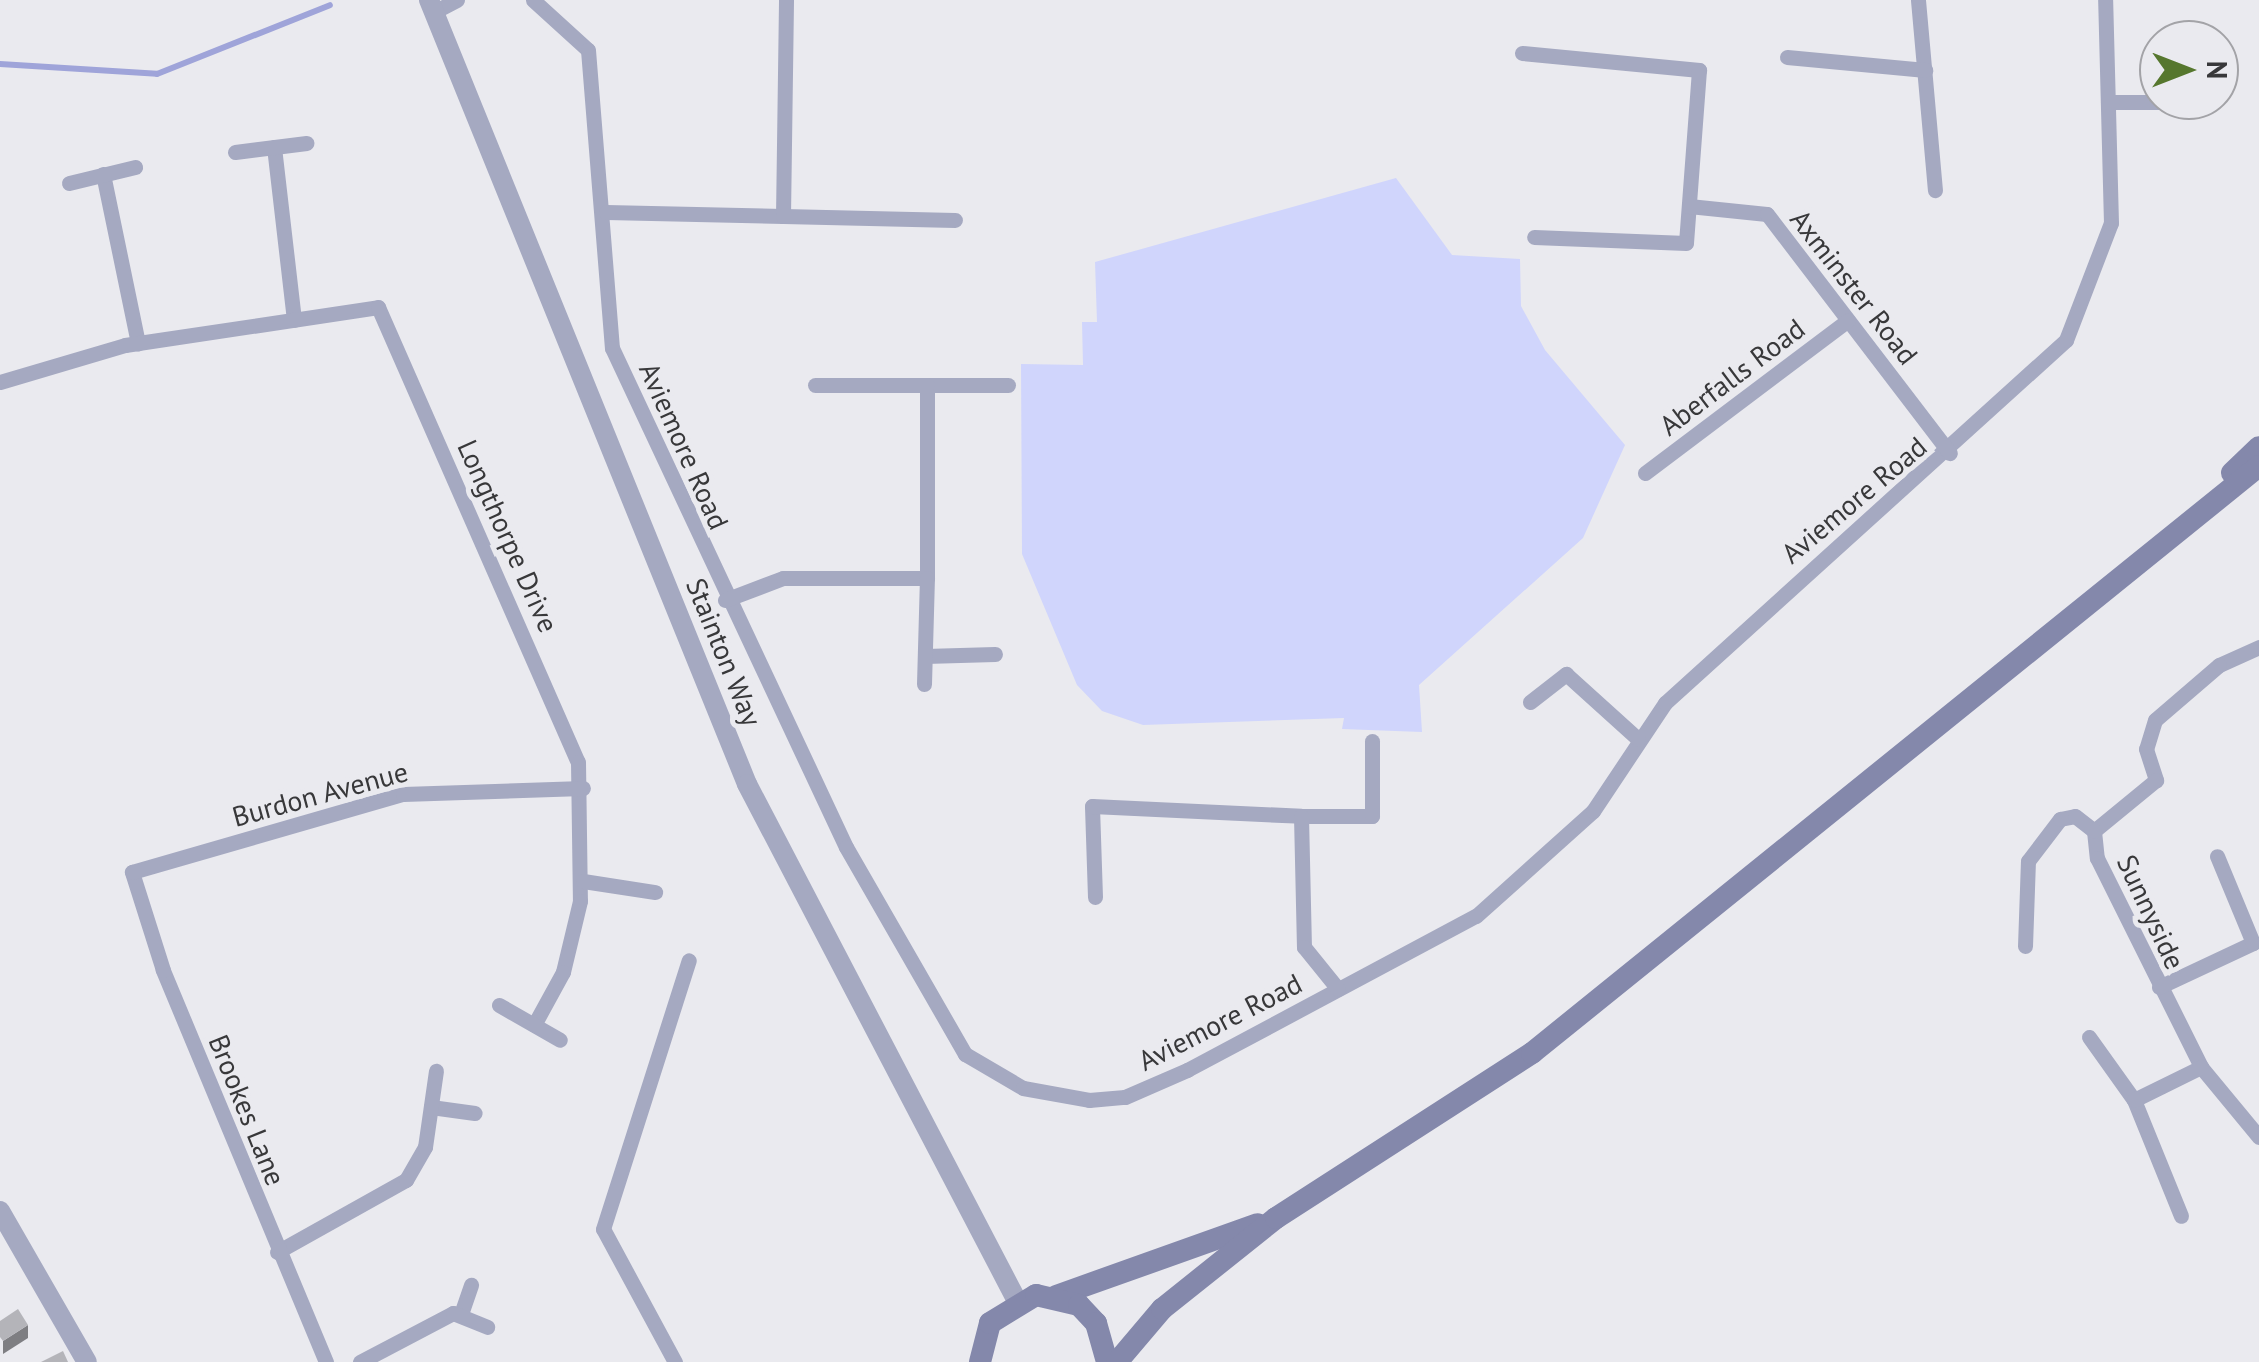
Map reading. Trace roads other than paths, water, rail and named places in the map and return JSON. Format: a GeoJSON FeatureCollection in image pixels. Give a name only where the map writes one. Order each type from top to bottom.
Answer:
{"type":"FeatureCollection","features":[{"type":"Feature","properties":{"kind":"main road"},"geometry":{"type":"LineString","coordinates":[[1117,1362],[1162,1309],[1276,1218],[1532,1054],[1746,887],[2183,520],[2259,446]]}},
{"type":"Feature","properties":{"kind":"main road"},"geometry":{"type":"LineString","coordinates":[[2183,520],[2259,466]]}},
{"type":"Feature","properties":{"kind":"main road"},"geometry":{"type":"LineString","coordinates":[[977,1360],[990,1323],[1017,1301],[1056,1296],[1276,1218]]}},
{"type":"Feature","properties":{"kind":"main road"},"geometry":{"type":"LineString","coordinates":[[1056,1296],[1096,1322],[1107,1362]]}},
{"type":"Feature","properties":{"kind":"street"},"geometry":{"type":"LineString","coordinates":[[431,6],[457,0]]}},
{"type":"Feature","properties":{"kind":"street","name":"Aviemore Road"},"geometry":{"type":"LineString","coordinates":[[534,0],[588,50],[606,212],[612,348],[724,600],[937,1009],[965,1054],[994,1073],[1056,1097],[1124,1097],[1476,916],[1592,811],[1665,702],[1809,566],[1950,453],[2066,340],[2111,223],[2105,0]]}},
{"type":"Feature","properties":{"kind":"street"},"geometry":{"type":"LineString","coordinates":[[783,216],[786,0]]}},
{"type":"Feature","properties":{"kind":"street"},"geometry":{"type":"LineString","coordinates":[[1918,0],[1936,190]]}},
{"type":"Feature","properties":{"kind":"street","name":"Stainton Way"},"geometry":{"type":"LineString","coordinates":[[431,6],[748,784],[1017,1301]]}},
{"type":"Feature","properties":{"kind":"street"},"geometry":{"type":"LineString","coordinates":[[1522,54],[1699,70],[1686,243],[1534,237]]}},
{"type":"Feature","properties":{"kind":"street"},"geometry":{"type":"LineString","coordinates":[[1787,58],[1924,70]]}},
{"type":"Feature","properties":{"kind":"street"},"geometry":{"type":"LineString","coordinates":[[2108,102],[2139,102]]}},
{"type":"Feature","properties":{"kind":"street"},"geometry":{"type":"LineString","coordinates":[[236,152],[306,143]]}},
{"type":"Feature","properties":{"kind":"street"},"geometry":{"type":"LineString","coordinates":[[0,382],[138,343],[294,320],[274,147]]}},
{"type":"Feature","properties":{"kind":"street"},"geometry":{"type":"LineString","coordinates":[[69,183],[136,167]]}},
{"type":"Feature","properties":{"kind":"street"},"geometry":{"type":"LineString","coordinates":[[103,174],[138,343]]}},
{"type":"Feature","properties":{"kind":"street","name":"Axminster Road"},"geometry":{"type":"LineString","coordinates":[[1689,206],[1767,214],[1950,453]]}},
{"type":"Feature","properties":{"kind":"street"},"geometry":{"type":"LineString","coordinates":[[606,212],[956,220]]}},
{"type":"Feature","properties":{"kind":"street","name":"Longthorpe Drive"},"geometry":{"type":"LineString","coordinates":[[294,320],[378,307],[572,741],[583,788],[582,881],[563,972],[534,1024]]}},
{"type":"Feature","properties":{"kind":"street","name":"Aberfalls Road"},"geometry":{"type":"LineString","coordinates":[[1645,473],[1848,320]]}},
{"type":"Feature","properties":{"kind":"street"},"geometry":{"type":"LineString","coordinates":[[815,385],[1008,386]]}},
{"type":"Feature","properties":{"kind":"street"},"geometry":{"type":"LineString","coordinates":[[924,684],[928,385]]}},
{"type":"Feature","properties":{"kind":"street"},"geometry":{"type":"LineString","coordinates":[[724,600],[783,578],[928,578]]}},
{"type":"Feature","properties":{"kind":"street","name":"Sunnyside"},"geometry":{"type":"LineString","coordinates":[[2259,648],[2219,664],[2154,720],[2146,749],[2156,780],[2094,831],[2097,858],[2201,1067],[2259,1137]]}},
{"type":"Feature","properties":{"kind":"street"},"geometry":{"type":"LineString","coordinates":[[924,656],[995,654]]}},
{"type":"Feature","properties":{"kind":"street"},"geometry":{"type":"LineString","coordinates":[[1530,702],[1566,674],[1638,740]]}},
{"type":"Feature","properties":{"kind":"street"},"geometry":{"type":"LineString","coordinates":[[1095,897],[1092,806],[1372,816],[1372,741]]}},
{"type":"Feature","properties":{"kind":"street","name":"Burdon Avenue"},"geometry":{"type":"LineString","coordinates":[[132,872],[403,794],[583,788]]}},
{"type":"Feature","properties":{"kind":"street"},"geometry":{"type":"LineString","coordinates":[[1301,816],[1304,947],[1338,989]]}},
{"type":"Feature","properties":{"kind":"street"},"geometry":{"type":"LineString","coordinates":[[2024,946],[2028,861],[2060,819],[2074,816],[2094,831]]}},
{"type":"Feature","properties":{"kind":"street"},"geometry":{"type":"LineString","coordinates":[[2159,987],[2253,943],[2218,856]]}},
{"type":"Feature","properties":{"kind":"street","name":"Brookes Lane"},"geometry":{"type":"LineString","coordinates":[[132,872],[278,1252],[326,1362]]}},
{"type":"Feature","properties":{"kind":"street"},"geometry":{"type":"LineString","coordinates":[[582,881],[655,892]]}},
{"type":"Feature","properties":{"kind":"street"},"geometry":{"type":"LineString","coordinates":[[675,1362],[603,1230],[689,960]]}},
{"type":"Feature","properties":{"kind":"street"},"geometry":{"type":"LineString","coordinates":[[499,1005],[560,1040]]}},
{"type":"Feature","properties":{"kind":"street"},"geometry":{"type":"LineString","coordinates":[[2089,1037],[2134,1100],[2181,1216]]}},
{"type":"Feature","properties":{"kind":"street"},"geometry":{"type":"LineString","coordinates":[[2134,1100],[2201,1067]]}},
{"type":"Feature","properties":{"kind":"street"},"geometry":{"type":"LineString","coordinates":[[278,1252],[406,1180],[425,1147],[436,1071]]}},
{"type":"Feature","properties":{"kind":"street"},"geometry":{"type":"LineString","coordinates":[[431,1106],[476,1113]]}},
{"type":"Feature","properties":{"kind":"street"},"geometry":{"type":"LineString","coordinates":[[2,1219],[86,1362]]}},
{"type":"Feature","properties":{"kind":"street"},"geometry":{"type":"LineString","coordinates":[[360,1362],[461,1314],[471,1284]]}},
{"type":"Feature","properties":{"kind":"street"},"geometry":{"type":"LineString","coordinates":[[461,1314],[488,1327]]}},
{"type":"Feature","properties":{"kind":"waterway"},"geometry":{"type":"LineString","coordinates":[[0,64],[157,74],[330,5]]}}]}
